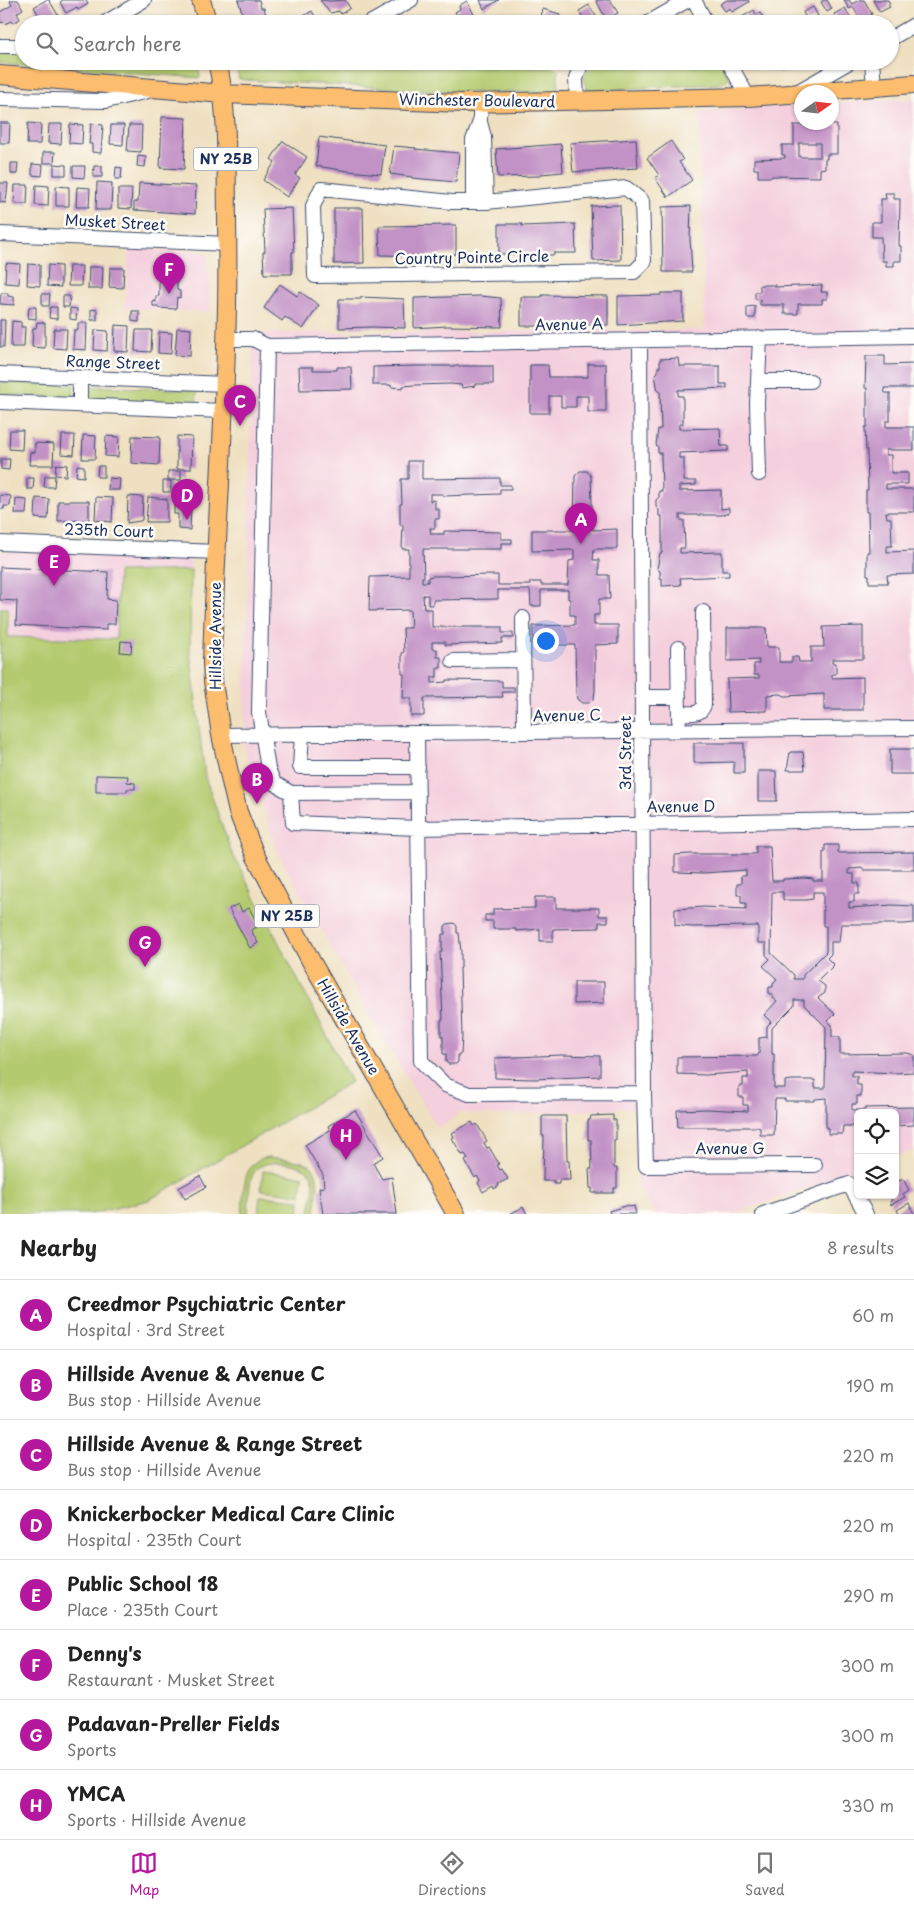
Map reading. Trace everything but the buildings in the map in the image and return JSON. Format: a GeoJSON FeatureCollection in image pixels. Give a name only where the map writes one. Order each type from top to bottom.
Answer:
{"type":"FeatureCollection","features":[{"type":"Feature","properties":{"kind":"main road"},"geometry":{"type":"LineString","coordinates":[[201,0],[205,15]]}},
{"type":"Feature","properties":{"kind":"main road","name":"Hillside Avenue"},"geometry":{"type":"LineString","coordinates":[[219,70],[223,94],[226,137],[228,244],[227,339],[212,663],[221,735],[238,812],[255,855],[311,961],[456,1214]]}},
{"type":"Feature","properties":{"kind":"main road","name":"Winchester Boulevard"},"geometry":{"type":"LineString","coordinates":[[0,75],[223,94],[480,103],[748,97],[794,94]]}},
{"type":"Feature","properties":{"kind":"main road","name":"Winchester Boulevard"},"geometry":{"type":"LineString","coordinates":[[839,90],[914,84]]}},
{"type":"Feature","properties":{"kind":"street"},"geometry":{"type":"LineString","coordinates":[[118,15],[144,0]]}},
{"type":"Feature","properties":{"kind":"street"},"geometry":{"type":"LineString","coordinates":[[389,15],[411,0]]}},
{"type":"Feature","properties":{"kind":"street"},"geometry":{"type":"LineString","coordinates":[[662,15],[688,0]]}},
{"type":"Feature","properties":{"kind":"street"},"geometry":{"type":"LineString","coordinates":[[694,0],[702,15]]}},
{"type":"Feature","properties":{"kind":"street"},"geometry":{"type":"LineString","coordinates":[[899,34],[914,25]]}},
{"type":"Feature","properties":{"kind":"street"},"geometry":{"type":"LineString","coordinates":[[0,46],[15,46]]}},
{"type":"Feature","properties":{"kind":"street"},"geometry":{"type":"LineString","coordinates":[[577,102],[576,79],[579,70]]}},
{"type":"Feature","properties":{"kind":"street"},"geometry":{"type":"LineString","coordinates":[[733,70],[748,97]]}},
{"type":"Feature","properties":{"kind":"street"},"geometry":{"type":"LineString","coordinates":[[814,85],[837,70]]}},
{"type":"Feature","properties":{"kind":"street"},"geometry":{"type":"LineString","coordinates":[[873,70],[874,87]]}},
{"type":"Feature","properties":{"kind":"street","name":"Winchester Boulevard"},"geometry":{"type":"LineString","coordinates":[[0,99],[106,102],[153,89]]}},
{"type":"Feature","properties":{"kind":"street"},"geometry":{"type":"LineString","coordinates":[[480,103],[480,122],[473,140],[480,202]]}},
{"type":"Feature","properties":{"kind":"street","name":"Country Pointe Circle"},"geometry":{"type":"LineString","coordinates":[[626,188],[642,202],[644,262],[634,272],[315,276],[313,206],[321,189],[452,202],[480,202],[626,188]]}},
{"type":"Feature","properties":{"kind":"street","name":"Musket Street"},"geometry":{"type":"LineString","coordinates":[[0,234],[228,244]]}},
{"type":"Feature","properties":{"kind":"street","name":"Avenue A"},"geometry":{"type":"LineString","coordinates":[[227,339],[253,339],[267,346],[914,336]]}},
{"type":"Feature","properties":{"kind":"street"},"geometry":{"type":"LineString","coordinates":[[759,474],[758,381],[760,338]]}},
{"type":"Feature","properties":{"kind":"street","name":"3rd Street"},"geometry":{"type":"LineString","coordinates":[[640,340],[646,1166]]}},
{"type":"Feature","properties":{"kind":"street"},"geometry":{"type":"LineString","coordinates":[[267,346],[259,712],[268,769],[274,783],[291,793],[418,792]]}},
{"type":"Feature","properties":{"kind":"street","name":"Range Street"},"geometry":{"type":"LineString","coordinates":[[0,374],[224,384]]}},
{"type":"Feature","properties":{"kind":"street"},"geometry":{"type":"LineString","coordinates":[[80,378],[80,405]]}},
{"type":"Feature","properties":{"kind":"street"},"geometry":{"type":"LineString","coordinates":[[758,381],[810,381]]}},
{"type":"Feature","properties":{"kind":"street"},"geometry":{"type":"LineString","coordinates":[[0,402],[223,411]]}},
{"type":"Feature","properties":{"kind":"street","name":"235th Court"},"geometry":{"type":"LineString","coordinates":[[0,543],[217,552]]}},
{"type":"Feature","properties":{"kind":"street"},"geometry":{"type":"LineString","coordinates":[[679,712],[698,713],[702,711],[704,705],[703,612]]}},
{"type":"Feature","properties":{"kind":"street"},"geometry":{"type":"LineString","coordinates":[[523,618],[524,732]]}},
{"type":"Feature","properties":{"kind":"street"},"geometry":{"type":"LineString","coordinates":[[678,648],[679,731]]}},
{"type":"Feature","properties":{"kind":"street"},"geometry":{"type":"LineString","coordinates":[[453,660],[523,660]]}},
{"type":"Feature","properties":{"kind":"street"},"geometry":{"type":"LineString","coordinates":[[642,697],[679,697]]}},
{"type":"Feature","properties":{"kind":"street","name":"Avenue C"},"geometry":{"type":"LineString","coordinates":[[221,735],[914,728]]}},
{"type":"Feature","properties":{"kind":"street"},"geometry":{"type":"LineString","coordinates":[[417,733],[421,1061],[444,1085],[469,1094],[644,1093]]}},
{"type":"Feature","properties":{"kind":"street"},"geometry":{"type":"LineString","coordinates":[[302,734],[300,767],[418,767]]}},
{"type":"Feature","properties":{"kind":"street","name":"Avenue D"},"geometry":{"type":"LineString","coordinates":[[291,793],[293,822],[418,828],[914,819]]}},
{"type":"Feature","properties":{"kind":"street","name":"Avenue G"},"geometry":{"type":"LineString","coordinates":[[646,1166],[815,1165]]}},
{"type":"Feature","properties":{"kind":"street"},"geometry":{"type":"LineString","coordinates":[[763,1214],[849,1184],[866,1214]]}},
{"type":"Feature","properties":{"kind":"shaded area"},"geometry":{"type":"Polygon","coordinates":[[[914,98],[914,1150],[899,1156],[899,1109],[854,1109],[854,1171],[733,1214],[655,1214],[637,1183],[634,1108],[498,1115],[459,1113],[438,1129],[358,995],[278,853],[244,749],[253,333],[705,330],[699,112],[794,105],[794,130],[839,130],[839,103],[914,98]]]}},
{"type":"Feature","properties":{"kind":"shaded area"},"geometry":{"type":"Polygon","coordinates":[[[130,249],[207,252],[211,312],[125,308],[130,249]]]}},
{"type":"Feature","properties":{"kind":"shaded area"},"geometry":{"type":"Polygon","coordinates":[[[0,551],[190,556],[191,570],[118,572],[116,639],[8,637],[8,608],[0,608],[0,551]]]}},
{"type":"Feature","properties":{"kind":"green space"},"geometry":{"type":"Polygon","coordinates":[[[0,52],[15,52],[15,63],[0,62],[0,52]]]}},
{"type":"Feature","properties":{"kind":"green space"},"geometry":{"type":"Polygon","coordinates":[[[100,70],[199,70],[200,78],[100,70]]]}},
{"type":"Feature","properties":{"kind":"green space"},"geometry":{"type":"Polygon","coordinates":[[[237,70],[557,70],[558,88],[557,91],[544,92],[462,92],[239,79],[237,70]]]}},
{"type":"Feature","properties":{"kind":"green space"},"geometry":{"type":"Polygon","coordinates":[[[588,70],[725,70],[729,78],[723,83],[717,84],[589,91],[584,81],[588,70]]]}},
{"type":"Feature","properties":{"kind":"green space"},"geometry":{"type":"Polygon","coordinates":[[[0,382],[74,385],[73,398],[0,395],[0,382]]]}},
{"type":"Feature","properties":{"kind":"green space"},"geometry":{"type":"Polygon","coordinates":[[[89,386],[197,390],[196,405],[88,400],[89,386]]]}},
{"type":"Feature","properties":{"kind":"green space"},"geometry":{"type":"Polygon","coordinates":[[[191,570],[190,650],[205,777],[231,851],[351,1082],[149,1200],[90,1214],[0,1214],[0,608],[8,608],[8,637],[116,639],[118,572],[191,570]]]}},
{"type":"Feature","properties":{"kind":"green space"},"geometry":{"type":"Polygon","coordinates":[[[268,1157],[298,1161],[313,1168],[317,1184],[315,1214],[310,1214],[313,1180],[308,1171],[293,1164],[274,1163],[265,1164],[254,1172],[250,1186],[248,1214],[242,1214],[244,1188],[248,1171],[259,1159],[268,1157]]]}},
{"type":"Feature","properties":{"kind":"green space"},"geometry":{"type":"Polygon","coordinates":[[[263,1171],[303,1176],[301,1195],[261,1190],[263,1171]]]}},
{"type":"Feature","properties":{"kind":"green space"},"geometry":{"type":"Polygon","coordinates":[[[260,1196],[300,1200],[299,1214],[258,1214],[260,1196]]]}},
{"type":"Feature","properties":{"kind":"place","name":"Denny's"},"geometry":{"type":"Point","coordinates":[169,294]}},
{"type":"Feature","properties":{"kind":"place","name":"Hillside Avenue & Range Street"},"geometry":{"type":"Point","coordinates":[240,426]}},
{"type":"Feature","properties":{"kind":"place","name":"Knickerbocker Medical Care Clinic"},"geometry":{"type":"Point","coordinates":[187,520]}},
{"type":"Feature","properties":{"kind":"place","name":"Creedmor Psychiatric Center"},"geometry":{"type":"Point","coordinates":[581,544]}},
{"type":"Feature","properties":{"kind":"place","name":"Public School 18"},"geometry":{"type":"Point","coordinates":[54,586]}},
{"type":"Feature","properties":{"kind":"place","name":"Hillside Avenue & Avenue C"},"geometry":{"type":"Point","coordinates":[257,804]}},
{"type":"Feature","properties":{"kind":"place","name":"Padavan-Preller Fields"},"geometry":{"type":"Point","coordinates":[145,967]}},
{"type":"Feature","properties":{"kind":"place","name":"YMCA"},"geometry":{"type":"Point","coordinates":[346,1160]}}]}
